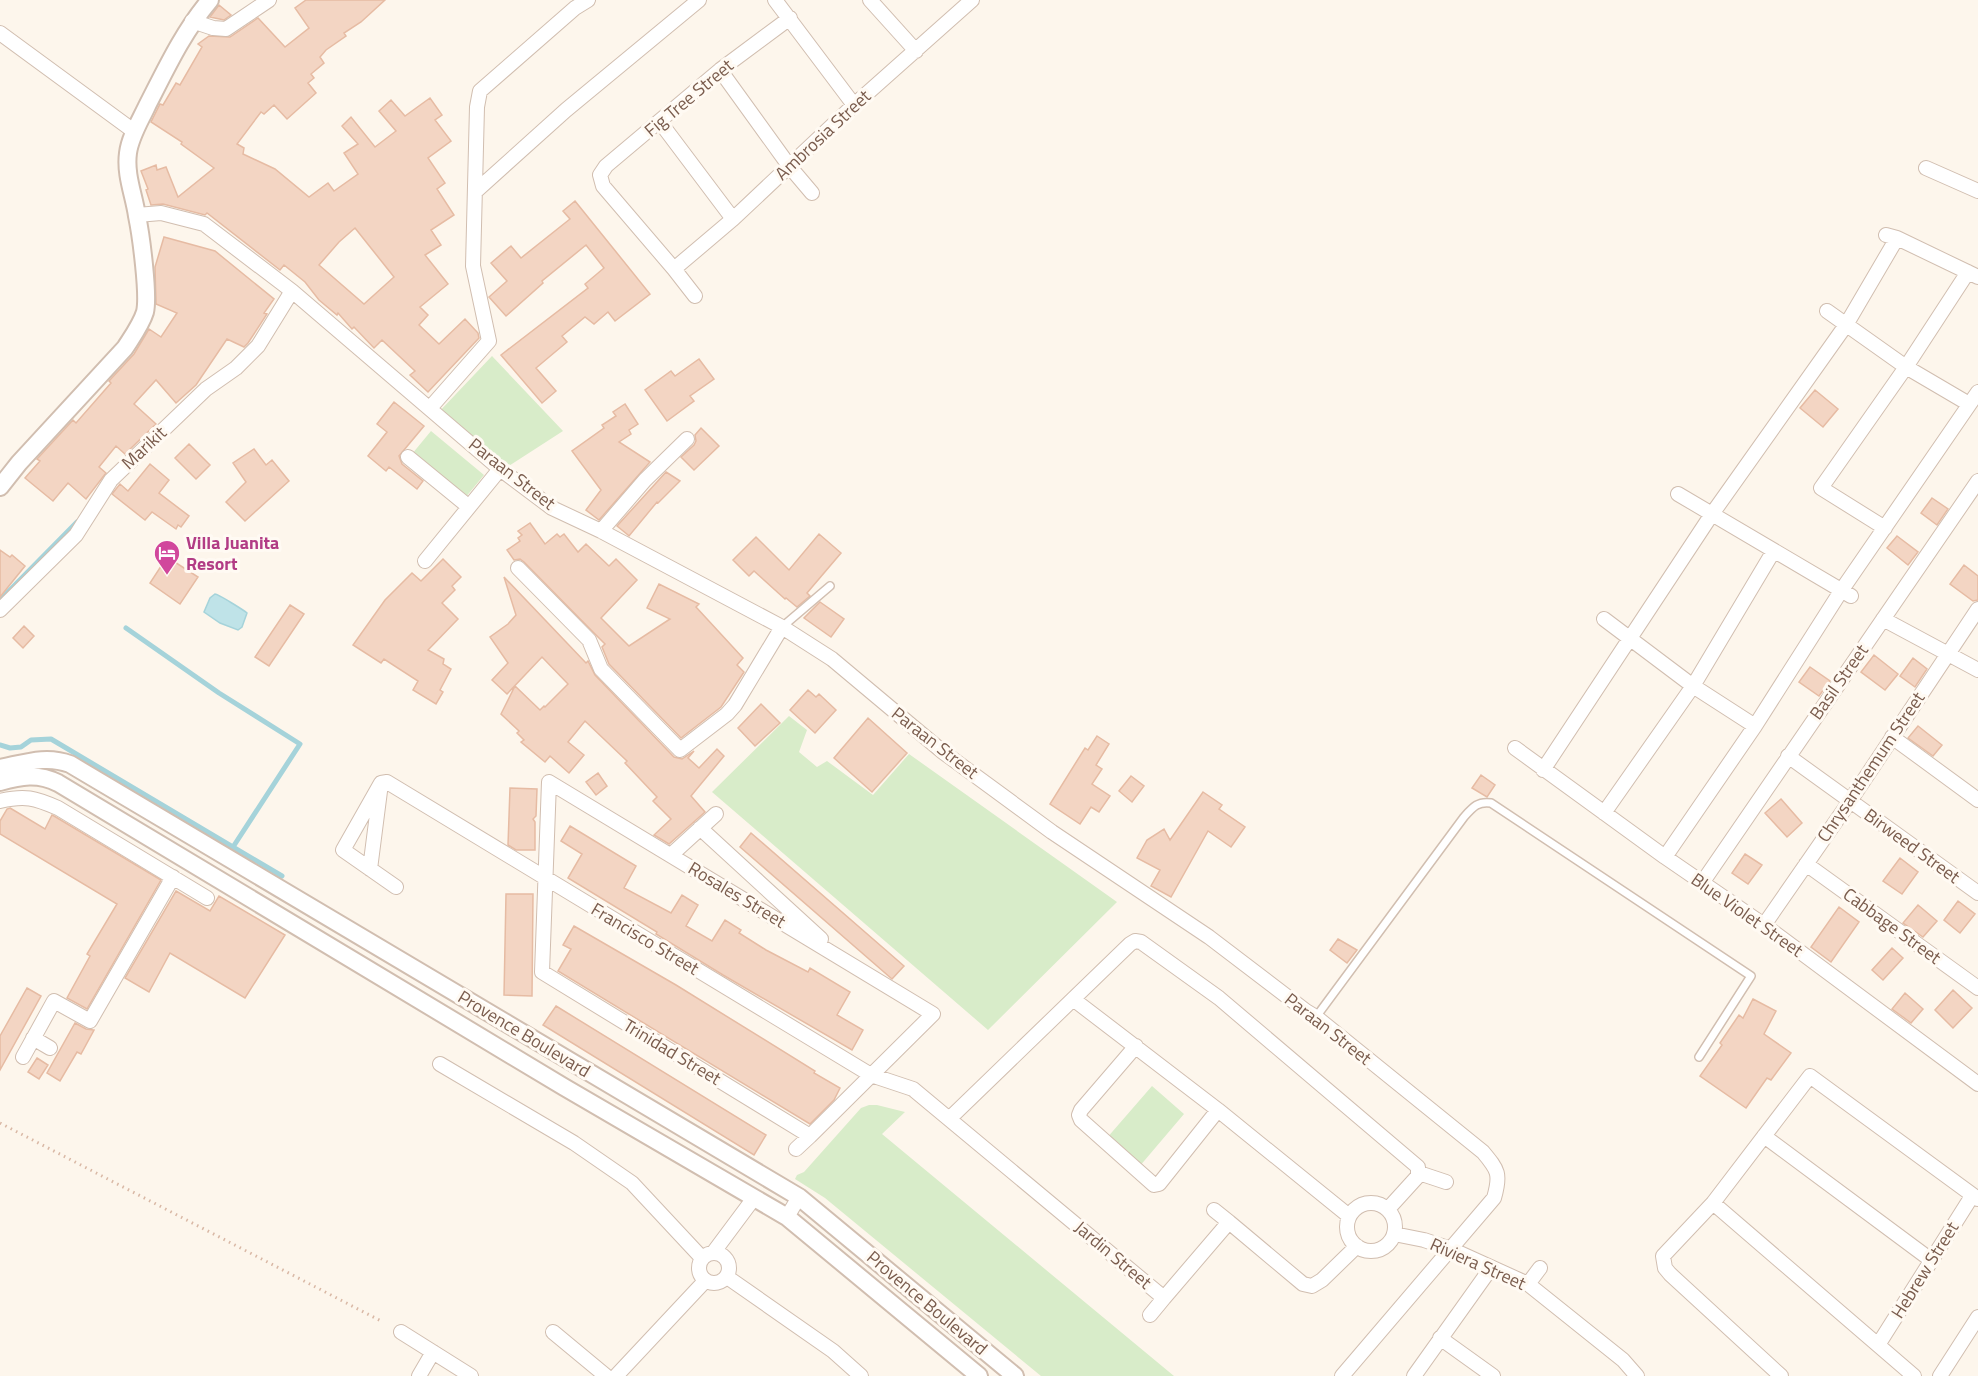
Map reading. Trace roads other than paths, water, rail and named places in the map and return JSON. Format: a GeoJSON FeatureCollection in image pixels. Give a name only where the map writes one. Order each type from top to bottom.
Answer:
{"type":"FeatureCollection","features":[{"type":"Feature","properties":{"kind":"street"},"geometry":{"type":"LineString","coordinates":[[0,488],[19,463],[125,348],[137,330],[145,311],[146,295],[137,215],[130,189],[128,152],[135,132],[192,21],[210,0]]}},
{"type":"Feature","properties":{"kind":"street"},"geometry":{"type":"LineString","coordinates":[[192,21],[213,28],[225,29],[269,0]]}},
{"type":"Feature","properties":{"kind":"street"},"geometry":{"type":"LineString","coordinates":[[430,408],[489,341],[473,266],[477,107],[480,91],[575,8],[588,0]]}},
{"type":"Feature","properties":{"kind":"street"},"geometry":{"type":"LineString","coordinates":[[476,191],[566,110],[699,0]]}},
{"type":"Feature","properties":{"kind":"street"},"geometry":{"type":"LineString","coordinates":[[775,0],[854,105]]}},
{"type":"Feature","properties":{"kind":"street"},"geometry":{"type":"LineString","coordinates":[[870,0],[916,51]]}},
{"type":"Feature","properties":{"kind":"street","name":"Ambrosia Street"},"geometry":{"type":"LineString","coordinates":[[674,269],[972,0]]}},
{"type":"Feature","properties":{"kind":"street","name":"Fig Tree Street"},"geometry":{"type":"LineString","coordinates":[[674,269],[603,186],[600,176],[606,166],[720,70],[790,18]]}},
{"type":"Feature","properties":{"kind":"street"},"geometry":{"type":"LineString","coordinates":[[0,33],[135,132]]}},
{"type":"Feature","properties":{"kind":"street"},"geometry":{"type":"LineString","coordinates":[[720,70],[789,166],[812,193]]}},
{"type":"Feature","properties":{"kind":"street"},"geometry":{"type":"LineString","coordinates":[[660,122],[732,219]]}},
{"type":"Feature","properties":{"kind":"street"},"geometry":{"type":"LineString","coordinates":[[1926,168],[1978,191]]}},
{"type":"Feature","properties":{"kind":"street","name":"Paraan Street"},"geometry":{"type":"LineString","coordinates":[[137,215],[161,213],[204,224],[292,291],[500,469],[552,508],[601,531],[783,627],[832,659],[961,765],[1052,832],[1209,937],[1316,1017],[1483,1152],[1498,1174],[1494,1198],[1342,1376]]}},
{"type":"Feature","properties":{"kind":"street"},"geometry":{"type":"LineString","coordinates":[[1543,770],[1712,514],[1846,325],[1892,236],[1973,274],[1821,488],[1885,528]]}},
{"type":"Feature","properties":{"kind":"street"},"geometry":{"type":"LineString","coordinates":[[674,269],[695,296]]}},
{"type":"Feature","properties":{"kind":"street","name":"Marikit"},"geometry":{"type":"LineString","coordinates":[[0,610],[76,536],[111,480],[206,389],[236,368],[258,346],[292,291]]}},
{"type":"Feature","properties":{"kind":"street"},"geometry":{"type":"LineString","coordinates":[[1827,311],[1906,367],[1969,404]]}},
{"type":"Feature","properties":{"kind":"street"},"geometry":{"type":"LineString","coordinates":[[1665,857],[1846,593],[1885,528],[1978,392]]}},
{"type":"Feature","properties":{"kind":"street"},"geometry":{"type":"LineString","coordinates":[[601,531],[645,480],[687,439]]}},
{"type":"Feature","properties":{"kind":"street"},"geometry":{"type":"LineString","coordinates":[[408,457],[469,507]]}},
{"type":"Feature","properties":{"kind":"street"},"geometry":{"type":"LineString","coordinates":[[425,561],[500,469]]}},
{"type":"Feature","properties":{"kind":"street","name":"Basil Street"},"geometry":{"type":"LineString","coordinates":[[1702,883],[1978,481]]}},
{"type":"Feature","properties":{"kind":"street"},"geometry":{"type":"LineString","coordinates":[[1678,494],[1846,593]]}},
{"type":"Feature","properties":{"kind":"street"},"geometry":{"type":"LineString","coordinates":[[1604,813],[1693,686],[1773,552]]}},
{"type":"Feature","properties":{"kind":"street"},"geometry":{"type":"LineString","coordinates":[[518,568],[589,640],[601,669],[680,750],[727,714],[735,705],[783,627]]}},
{"type":"Feature","properties":{"kind":"street","name":"Chrysanthemum Street"},"geometry":{"type":"LineString","coordinates":[[1764,925],[1978,609]]}},
{"type":"Feature","properties":{"kind":"street"},"geometry":{"type":"LineString","coordinates":[[1604,619],[1693,686],[1755,726]]}},
{"type":"Feature","properties":{"kind":"street"},"geometry":{"type":"LineString","coordinates":[[1883,619],[1949,652],[1978,670]]}},
{"type":"Feature","properties":{"kind":"street"},"geometry":{"type":"LineString","coordinates":[[1892,737],[1978,800]]}},
{"type":"Feature","properties":{"kind":"street","name":"Blue Violet Street"},"geometry":{"type":"LineString","coordinates":[[1515,748],[1665,857],[1764,925],[1978,1084]]}},
{"type":"Feature","properties":{"kind":"street","name":"Birweed Street"},"geometry":{"type":"LineString","coordinates":[[1788,756],[1978,893]]}},
{"type":"Feature","properties":{"kind":"street","name":"Provence Boulevard"},"geometry":{"type":"LineString","coordinates":[[0,768],[48,759],[57,759],[70,764],[799,1197],[1015,1376]]}},
{"type":"Feature","properties":{"kind":"street","name":"Provence Boulevard"},"geometry":{"type":"LineString","coordinates":[[0,782],[21,776],[49,778],[564,1087],[787,1217],[979,1376]]}},
{"type":"Feature","properties":{"kind":"street","name":"Rosales Street"},"geometry":{"type":"LineString","coordinates":[[547,879],[551,776],[670,855],[842,959],[938,1009],[871,1076]]}},
{"type":"Feature","properties":{"kind":"street","name":"Francisco Street"},"geometry":{"type":"LineString","coordinates":[[381,783],[387,782],[871,1076],[914,1089]]}},
{"type":"Feature","properties":{"kind":"street"},"geometry":{"type":"LineString","coordinates":[[381,783],[343,850],[396,887]]}},
{"type":"Feature","properties":{"kind":"street"},"geometry":{"type":"LineString","coordinates":[[370,869],[381,783]]}},
{"type":"Feature","properties":{"kind":"street"},"geometry":{"type":"LineString","coordinates":[[0,801],[18,796],[36,799],[58,808],[207,898]]}},
{"type":"Feature","properties":{"kind":"street"},"geometry":{"type":"LineString","coordinates":[[670,855],[716,814]]}},
{"type":"Feature","properties":{"kind":"street"},"geometry":{"type":"LineString","coordinates":[[700,828],[842,959]]}},
{"type":"Feature","properties":{"kind":"street","name":"Cabbage Street"},"geometry":{"type":"LineString","coordinates":[[1806,864],[1978,988]]}},
{"type":"Feature","properties":{"kind":"street"},"geometry":{"type":"LineString","coordinates":[[23,1057],[54,1000],[90,1022],[173,877]]}},
{"type":"Feature","properties":{"kind":"street","name":"Trinidad Street"},"geometry":{"type":"LineString","coordinates":[[547,879],[542,972],[810,1136]]}},
{"type":"Feature","properties":{"kind":"street"},"geometry":{"type":"LineString","coordinates":[[949,1119],[1135,941],[1141,942],[1219,998],[1418,1167],[1419,1173]]}},
{"type":"Feature","properties":{"kind":"street"},"geometry":{"type":"LineString","coordinates":[[1073,999],[1218,1110],[1349,1216]]}},
{"type":"Feature","properties":{"kind":"street"},"geometry":{"type":"LineString","coordinates":[[33,1038],[50,1048]]}},
{"type":"Feature","properties":{"kind":"street"},"geometry":{"type":"LineString","coordinates":[[1136,1046],[1079,1115],[1081,1120],[1154,1185],[1160,1184],[1218,1110]]}},
{"type":"Feature","properties":{"kind":"street"},"geometry":{"type":"LineString","coordinates":[[440,1064],[574,1143],[632,1183],[708,1256],[724,1256],[729,1266],[727,1277],[717,1283],[705,1281]]}},
{"type":"Feature","properties":{"kind":"street"},"geometry":{"type":"LineString","coordinates":[[796,1149],[871,1076]]}},
{"type":"Feature","properties":{"kind":"street"},"geometry":{"type":"LineString","coordinates":[[1781,1376],[1670,1274],[1665,1268],[1663,1256],[1713,1203],[1810,1076],[1975,1198]]}},
{"type":"Feature","properties":{"kind":"street","name":"Jardin Street"},"geometry":{"type":"LineString","coordinates":[[914,1089],[1164,1298],[1228,1222]]}},
{"type":"Feature","properties":{"kind":"street"},"geometry":{"type":"LineString","coordinates":[[1764,1136],[1931,1260]]}},
{"type":"Feature","properties":{"kind":"street"},"geometry":{"type":"LineString","coordinates":[[1419,1173],[1446,1182]]}},
{"type":"Feature","properties":{"kind":"street"},"geometry":{"type":"LineString","coordinates":[[1388,1209],[1419,1173]]}},
{"type":"Feature","properties":{"kind":"street"},"geometry":{"type":"LineString","coordinates":[[787,1217],[799,1197]]}},
{"type":"Feature","properties":{"kind":"street"},"geometry":{"type":"LineString","coordinates":[[705,1281],[699,1270],[754,1198]]}},
{"type":"Feature","properties":{"kind":"street","name":"Hebrew Street"},"geometry":{"type":"LineString","coordinates":[[1878,1345],[1931,1260],[1975,1198]]}},
{"type":"Feature","properties":{"kind":"street"},"geometry":{"type":"LineString","coordinates":[[1367,1203],[1382,1205],[1388,1209],[1393,1216],[1394,1234],[1383,1248],[1374,1251],[1365,1250],[1351,1240],[1348,1232],[1349,1216],[1360,1205],[1367,1203]]}},
{"type":"Feature","properties":{"kind":"street"},"geometry":{"type":"LineString","coordinates":[[1713,1203],[1914,1376]]}},
{"type":"Feature","properties":{"kind":"street"},"geometry":{"type":"LineString","coordinates":[[1214,1210],[1303,1284],[1312,1286],[1322,1280],[1357,1246]]}},
{"type":"Feature","properties":{"kind":"street","name":"Riviera Street"},"geometry":{"type":"LineString","coordinates":[[1394,1234],[1424,1240],[1450,1249],[1528,1284],[1623,1360],[1637,1376]]}},
{"type":"Feature","properties":{"kind":"street"},"geometry":{"type":"LineString","coordinates":[[1414,1376],[1491,1268]]}},
{"type":"Feature","properties":{"kind":"street"},"geometry":{"type":"LineString","coordinates":[[1528,1284],[1540,1268]]}},
{"type":"Feature","properties":{"kind":"street"},"geometry":{"type":"LineString","coordinates":[[727,1277],[832,1351],[861,1376]]}},
{"type":"Feature","properties":{"kind":"street"},"geometry":{"type":"LineString","coordinates":[[616,1376],[705,1281]]}},
{"type":"Feature","properties":{"kind":"street"},"geometry":{"type":"LineString","coordinates":[[1150,1315],[1164,1298]]}},
{"type":"Feature","properties":{"kind":"street"},"geometry":{"type":"LineString","coordinates":[[1940,1376],[1977,1322]]}},
{"type":"Feature","properties":{"kind":"street"},"geometry":{"type":"LineString","coordinates":[[401,1332],[471,1376]]}},
{"type":"Feature","properties":{"kind":"street"},"geometry":{"type":"LineString","coordinates":[[553,1332],[606,1376]]}},
{"type":"Feature","properties":{"kind":"street"},"geometry":{"type":"LineString","coordinates":[[1440,1338],[1493,1376]]}},
{"type":"Feature","properties":{"kind":"street"},"geometry":{"type":"LineString","coordinates":[[418,1376],[433,1352]]}},
{"type":"Feature","properties":{"kind":"lane"},"geometry":{"type":"LineString","coordinates":[[783,627],[830,586]]}},
{"type":"Feature","properties":{"kind":"lane"},"geometry":{"type":"LineString","coordinates":[[1316,1017],[1464,817],[1476,805],[1483,802],[1491,803],[1752,976],[1699,1057]]}},
{"type":"Feature","properties":{"kind":"water"},"geometry":{"type":"Polygon","coordinates":[[[215,594],[247,613],[242,627],[238,630],[220,623],[204,612],[210,598],[215,594]]]}},
{"type":"Feature","properties":{"kind":"waterway"},"geometry":{"type":"LineString","coordinates":[[0,600],[77,522]]}},
{"type":"Feature","properties":{"kind":"waterway"},"geometry":{"type":"LineString","coordinates":[[126,628],[219,693],[300,744],[233,847]]}},
{"type":"Feature","properties":{"kind":"waterway"},"geometry":{"type":"LineString","coordinates":[[0,745],[10,748],[21,747],[31,740],[51,739],[282,876]]}},
{"type":"Feature","properties":{"kind":"place","name":"Villa Juanita Resort"},"geometry":{"type":"Point","coordinates":[167,576]}}]}
